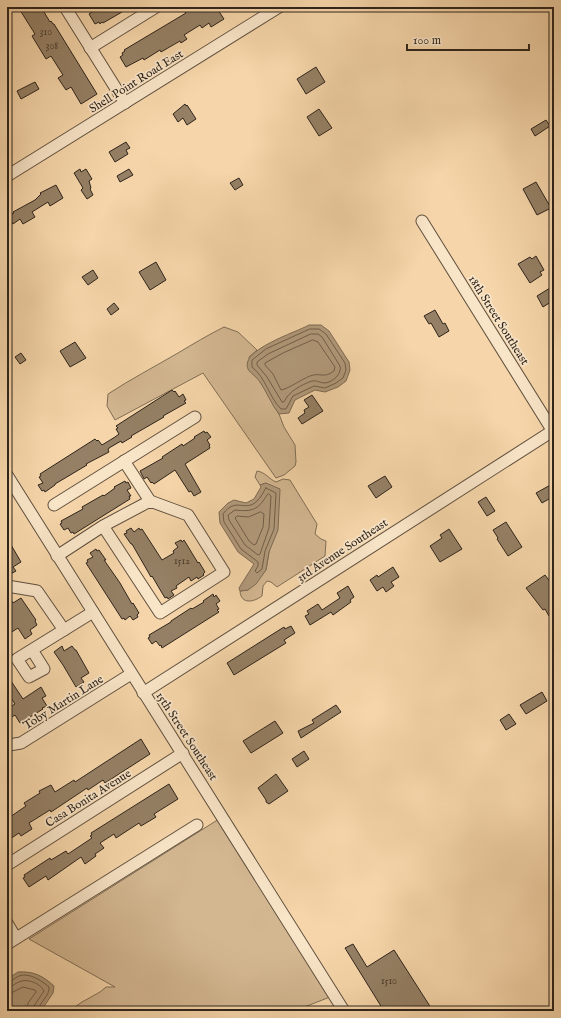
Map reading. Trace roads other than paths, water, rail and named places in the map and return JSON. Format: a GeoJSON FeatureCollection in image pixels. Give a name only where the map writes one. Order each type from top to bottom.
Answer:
{"type":"FeatureCollection","features":[{"type":"Feature","properties":{"kind":"street"},"geometry":{"type":"LineString","coordinates":[[65,7],[125,103]]}},
{"type":"Feature","properties":{"kind":"street"},"geometry":{"type":"LineString","coordinates":[[90,48],[156,7]]}},
{"type":"Feature","properties":{"kind":"street","name":"Shell Point Road East"},"geometry":{"type":"LineString","coordinates":[[7,176],[279,7]]}},
{"type":"Feature","properties":{"kind":"street","name":"18th Street Southeast"},"geometry":{"type":"LineString","coordinates":[[422,221],[554,431]]}},
{"type":"Feature","properties":{"kind":"street"},"geometry":{"type":"LineString","coordinates":[[54,506],[195,417]]}},
{"type":"Feature","properties":{"kind":"street","name":"3rd Avenue Southeast"},"geometry":{"type":"LineString","coordinates":[[143,693],[554,431]]}},
{"type":"Feature","properties":{"kind":"street"},"geometry":{"type":"LineString","coordinates":[[103,526],[160,612],[224,572],[188,515],[150,501],[124,461]]}},
{"type":"Feature","properties":{"kind":"street","name":"15th Street Southeast"},"geometry":{"type":"LineString","coordinates":[[8,480],[143,693],[183,753],[344,1011]]}},
{"type":"Feature","properties":{"kind":"street"},"geometry":{"type":"LineString","coordinates":[[57,556],[103,526],[150,501]]}},
{"type":"Feature","properties":{"kind":"street"},"geometry":{"type":"LineString","coordinates":[[7,586],[37,590],[64,630]]}},
{"type":"Feature","properties":{"kind":"street"},"geometry":{"type":"LineString","coordinates":[[32,650],[44,668],[29,677],[17,659],[93,612]]}},
{"type":"Feature","properties":{"kind":"street","name":"Toby Martin Lane"},"geometry":{"type":"LineString","coordinates":[[7,743],[9,745],[21,743],[131,674]]}},
{"type":"Feature","properties":{"kind":"street","name":"Casa Bonita Avenue"},"geometry":{"type":"LineString","coordinates":[[7,865],[183,753]]}},
{"type":"Feature","properties":{"kind":"street"},"geometry":{"type":"LineString","coordinates":[[7,923],[12,941],[197,825]]}},
{"type":"Feature","properties":{"kind":"water"},"geometry":{"type":"Polygon","coordinates":[[[309,325],[321,325],[329,331],[349,362],[350,370],[346,381],[338,387],[325,392],[315,390],[295,400],[289,413],[279,414],[260,382],[248,369],[248,362],[252,355],[271,342],[309,325]]]}},
{"type":"Feature","properties":{"kind":"water"},"geometry":{"type":"Polygon","coordinates":[[[266,483],[280,489],[278,530],[269,552],[266,570],[256,584],[248,590],[240,591],[239,588],[254,564],[238,552],[220,523],[219,512],[228,503],[234,500],[246,503],[254,499],[261,487],[260,485],[266,483]]]}},
{"type":"Feature","properties":{"kind":"water"},"geometry":{"type":"Polygon","coordinates":[[[18,972],[29,972],[38,975],[46,979],[54,986],[53,993],[41,1011],[7,1011],[7,979],[18,972]]]}}]}
